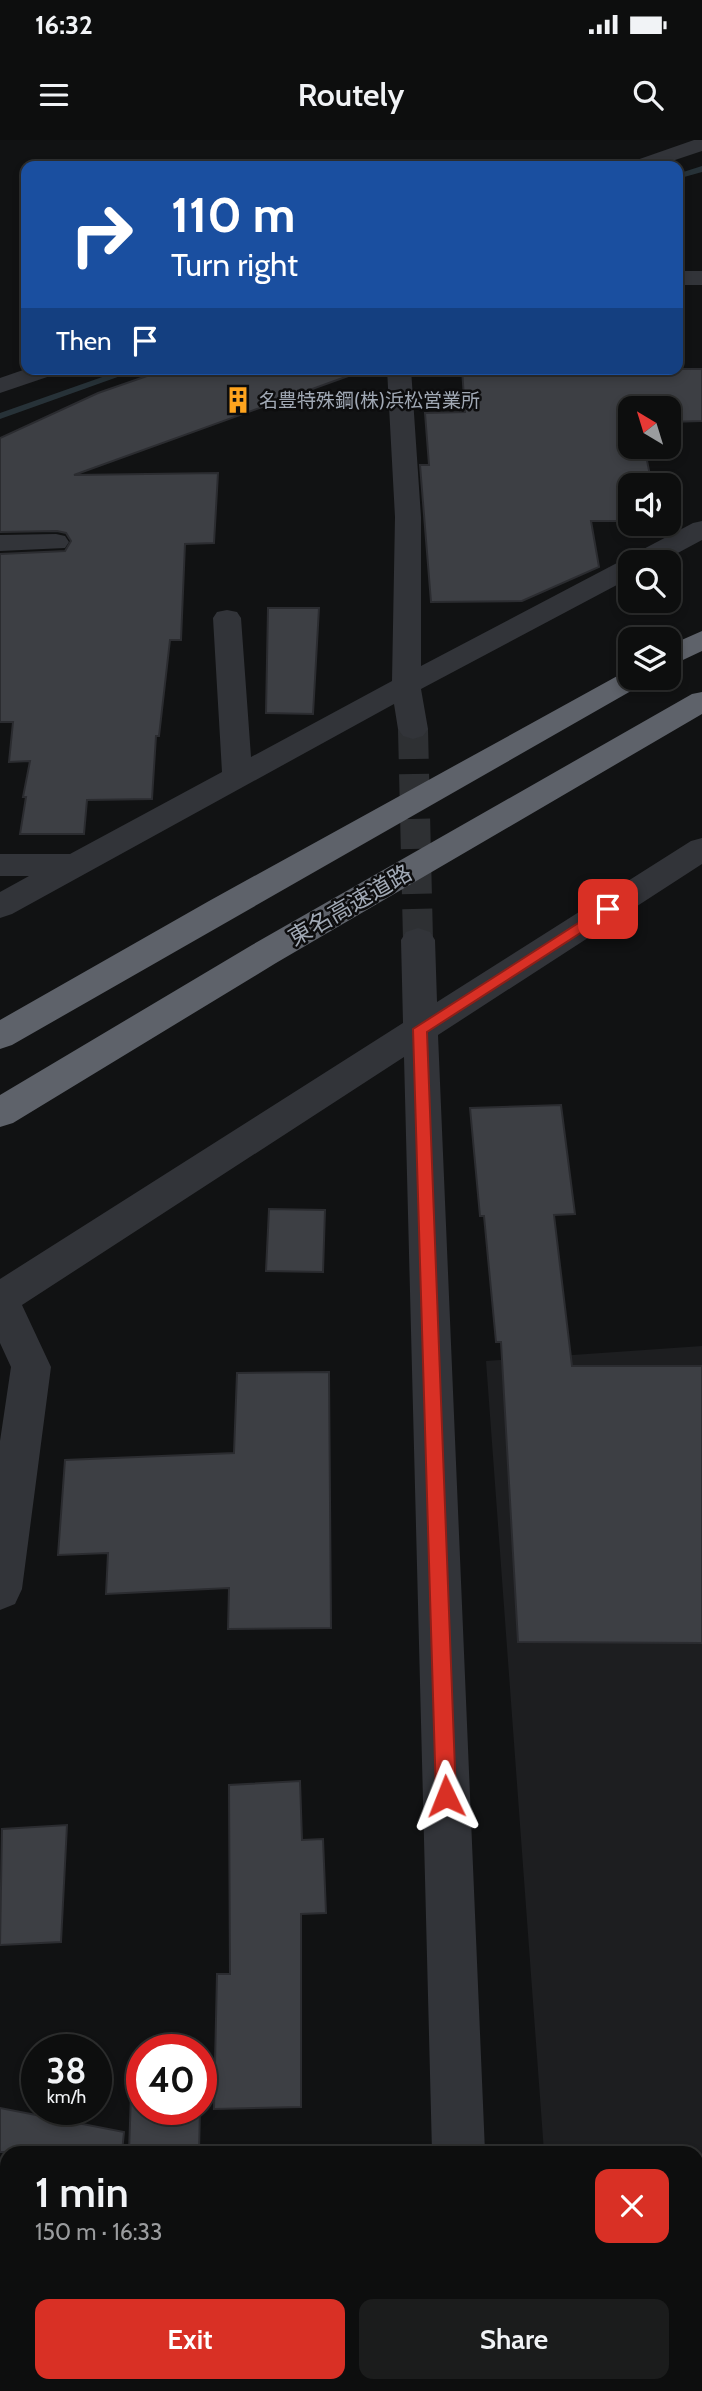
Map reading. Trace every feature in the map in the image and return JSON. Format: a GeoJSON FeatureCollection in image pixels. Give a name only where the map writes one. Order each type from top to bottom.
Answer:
{"type":"FeatureCollection","features":[{"type":"Feature","properties":{"kind":"highway"},"geometry":{"type":"LineString","coordinates":[[681,651],[702,640]]}},
{"type":"Feature","properties":{"kind":"highway"},"geometry":{"type":"LineString","coordinates":[[0,1036],[220,908],[618,686]]}},
{"type":"Feature","properties":{"kind":"highway","name":"東名高速道路"},"geometry":{"type":"LineString","coordinates":[[0,1113],[264,954],[702,701]]}},
{"type":"Feature","properties":{"kind":"street"},"geometry":{"type":"LineString","coordinates":[[653,161],[702,144]]}},
{"type":"Feature","properties":{"kind":"street"},"geometry":{"type":"LineString","coordinates":[[683,278],[702,278]]}},
{"type":"Feature","properties":{"kind":"street"},"geometry":{"type":"LineString","coordinates":[[0,386],[31,375]]}},
{"type":"Feature","properties":{"kind":"street"},"geometry":{"type":"LineString","coordinates":[[399,375],[408,517],[406,685],[413,729]]}},
{"type":"Feature","properties":{"kind":"street"},"geometry":{"type":"LineString","coordinates":[[663,550],[702,529]]}},
{"type":"Feature","properties":{"kind":"street"},"geometry":{"type":"LineString","coordinates":[[0,543],[56,542]]}},
{"type":"Feature","properties":{"kind":"street"},"geometry":{"type":"LineString","coordinates":[[0,906],[406,685],[618,573]]}},
{"type":"Feature","properties":{"kind":"street"},"geometry":{"type":"LineString","coordinates":[[227,618],[237,776]]}},
{"type":"Feature","properties":{"kind":"street"},"geometry":{"type":"LineString","coordinates":[[0,1589],[31,1367],[0,1299],[702,849]]}},
{"type":"Feature","properties":{"kind":"street"},"geometry":{"type":"LineString","coordinates":[[0,865],[75,865]]}},
{"type":"Feature","properties":{"kind":"street"},"geometry":{"type":"LineString","coordinates":[[418,940],[458,2146]]}},
{"type":"Feature","properties":{"kind":"shaded area"},"geometry":{"type":"Polygon","coordinates":[[[702,1346],[702,2146],[544,2146],[486,1361],[702,1346]]]}},
{"type":"Feature","properties":{"kind":"building"},"geometry":{"type":"Polygon","coordinates":[[[683,369],[702,369],[702,421],[681,422],[681,396],[618,396],[618,459],[647,459],[650,473],[618,473],[618,521],[591,521],[599,567],[522,601],[431,602],[420,465],[429,465],[425,413],[465,412],[462,375],[683,375],[683,369]]]}},
{"type":"Feature","properties":{"kind":"building"},"geometry":{"type":"Polygon","coordinates":[[[150,375],[351,375],[74,475],[218,473],[214,543],[185,544],[181,640],[170,640],[159,736],[156,736],[152,799],[87,800],[84,834],[20,834],[30,761],[9,762],[13,722],[0,722],[0,554],[65,551],[71,541],[66,533],[57,531],[0,532],[0,438],[98,393],[150,375]]]}},
{"type":"Feature","properties":{"kind":"building"},"geometry":{"type":"Polygon","coordinates":[[[268,608],[319,608],[313,714],[266,713],[268,608]]]}},
{"type":"Feature","properties":{"kind":"building"},"geometry":{"type":"Polygon","coordinates":[[[561,1105],[575,1214],[554,1215],[572,1366],[702,1366],[702,1643],[518,1642],[501,1342],[496,1342],[470,1108],[561,1105]]]}},
{"type":"Feature","properties":{"kind":"building"},"geometry":{"type":"Polygon","coordinates":[[[269,1209],[325,1210],[323,1272],[266,1271],[269,1209]]]}},
{"type":"Feature","properties":{"kind":"building"},"geometry":{"type":"Polygon","coordinates":[[[329,1372],[331,1628],[228,1629],[229,1588],[106,1594],[108,1553],[58,1555],[65,1460],[234,1453],[237,1373],[329,1372]]]}},
{"type":"Feature","properties":{"kind":"building"},"geometry":{"type":"Polygon","coordinates":[[[300,1781],[302,1840],[323,1839],[326,1913],[301,1914],[301,2107],[217,2109],[217,1974],[230,1974],[229,1785],[300,1781]]]}},
{"type":"Feature","properties":{"kind":"building"},"geometry":{"type":"Polygon","coordinates":[[[67,1825],[61,1942],[0,1945],[2,1829],[67,1825]]]}},
{"type":"Feature","properties":{"kind":"building"},"geometry":{"type":"Polygon","coordinates":[[[0,2108],[21,2112],[21,2125],[88,2125],[124,2132],[123,2146],[0,2146],[0,2108]]]}},
{"type":"Feature","properties":{"kind":"building"},"geometry":{"type":"Polygon","coordinates":[[[130,2125],[200,2125],[199,2146],[129,2146],[130,2125]]]}},
{"type":"Feature","properties":{"kind":"waterway"},"geometry":{"type":"LineString","coordinates":[[683,175],[702,169]]}},
{"type":"Feature","properties":{"kind":"waterway"},"geometry":{"type":"LineString","coordinates":[[0,416],[118,375]]}},
{"type":"Feature","properties":{"kind":"tunnel"},"geometry":{"type":"LineString","coordinates":[[413,729],[418,940]]}},
{"type":"Feature","properties":{"kind":"place","name":"名豊特殊鋼(株)浜松営業所"},"geometry":{"type":"Point","coordinates":[238,400]}},
{"type":"Feature","properties":{"kind":"route"},"geometry":{"type":"LineString","coordinates":[[446,1796],[420,1029],[608,909]]}}]}
